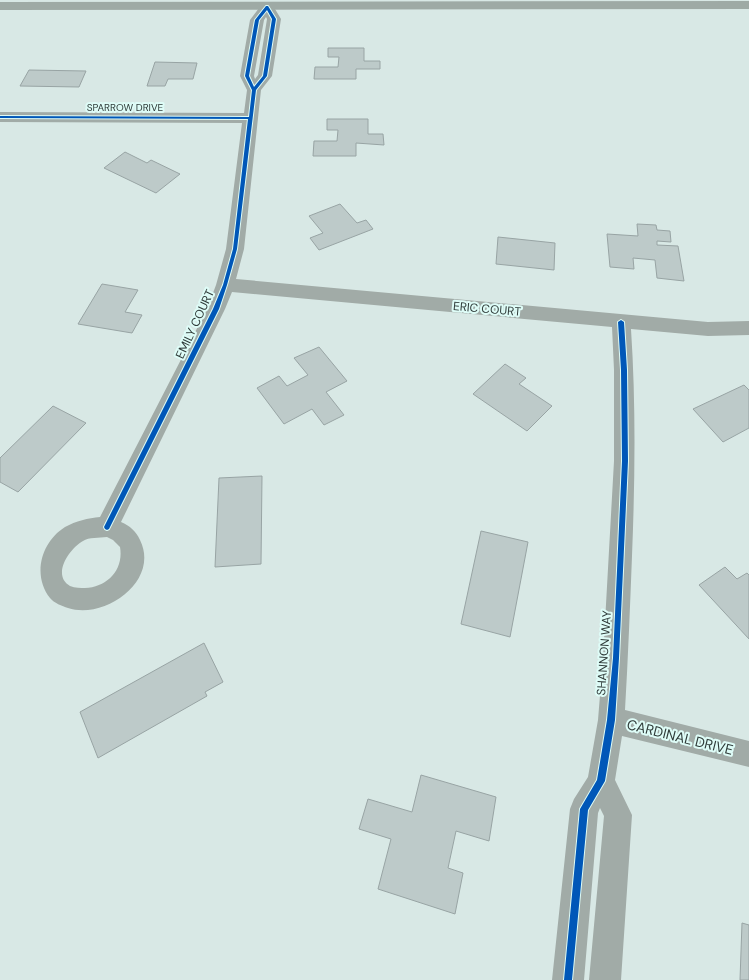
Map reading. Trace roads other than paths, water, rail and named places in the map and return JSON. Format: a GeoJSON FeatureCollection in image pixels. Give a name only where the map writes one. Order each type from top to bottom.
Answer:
{"type":"FeatureCollection","features":[{"type":"Feature","properties":{"kind":"main road"},"geometry":{"type":"LineString","coordinates":[[0,6],[267,7],[749,5]]}},
{"type":"Feature","properties":{"kind":"street","name":"EMILY COURT"},"geometry":{"type":"LineString","coordinates":[[107,527],[216,309],[225,285],[235,249],[254,90],[266,76],[274,20],[267,7]]}},
{"type":"Feature","properties":{"kind":"street","name":"SPARROW DRIVE"},"geometry":{"type":"LineString","coordinates":[[0,117],[251,118]]}},
{"type":"Feature","properties":{"kind":"street","name":"ERIC COURT"},"geometry":{"type":"LineString","coordinates":[[225,285],[621,322],[708,329],[749,328]]}},
{"type":"Feature","properties":{"kind":"street","name":"SHANNON WAY"},"geometry":{"type":"LineString","coordinates":[[568,980],[584,809],[601,781],[611,720],[616,658],[625,461],[624,370],[621,322]]}},
{"type":"Feature","properties":{"kind":"street","name":"CARDINAL DRIVE"},"geometry":{"type":"LineString","coordinates":[[611,720],[749,754]]}},
{"type":"Feature","properties":{"kind":"street"},"geometry":{"type":"LineString","coordinates":[[601,781],[618,815],[605,980]]}}]}
